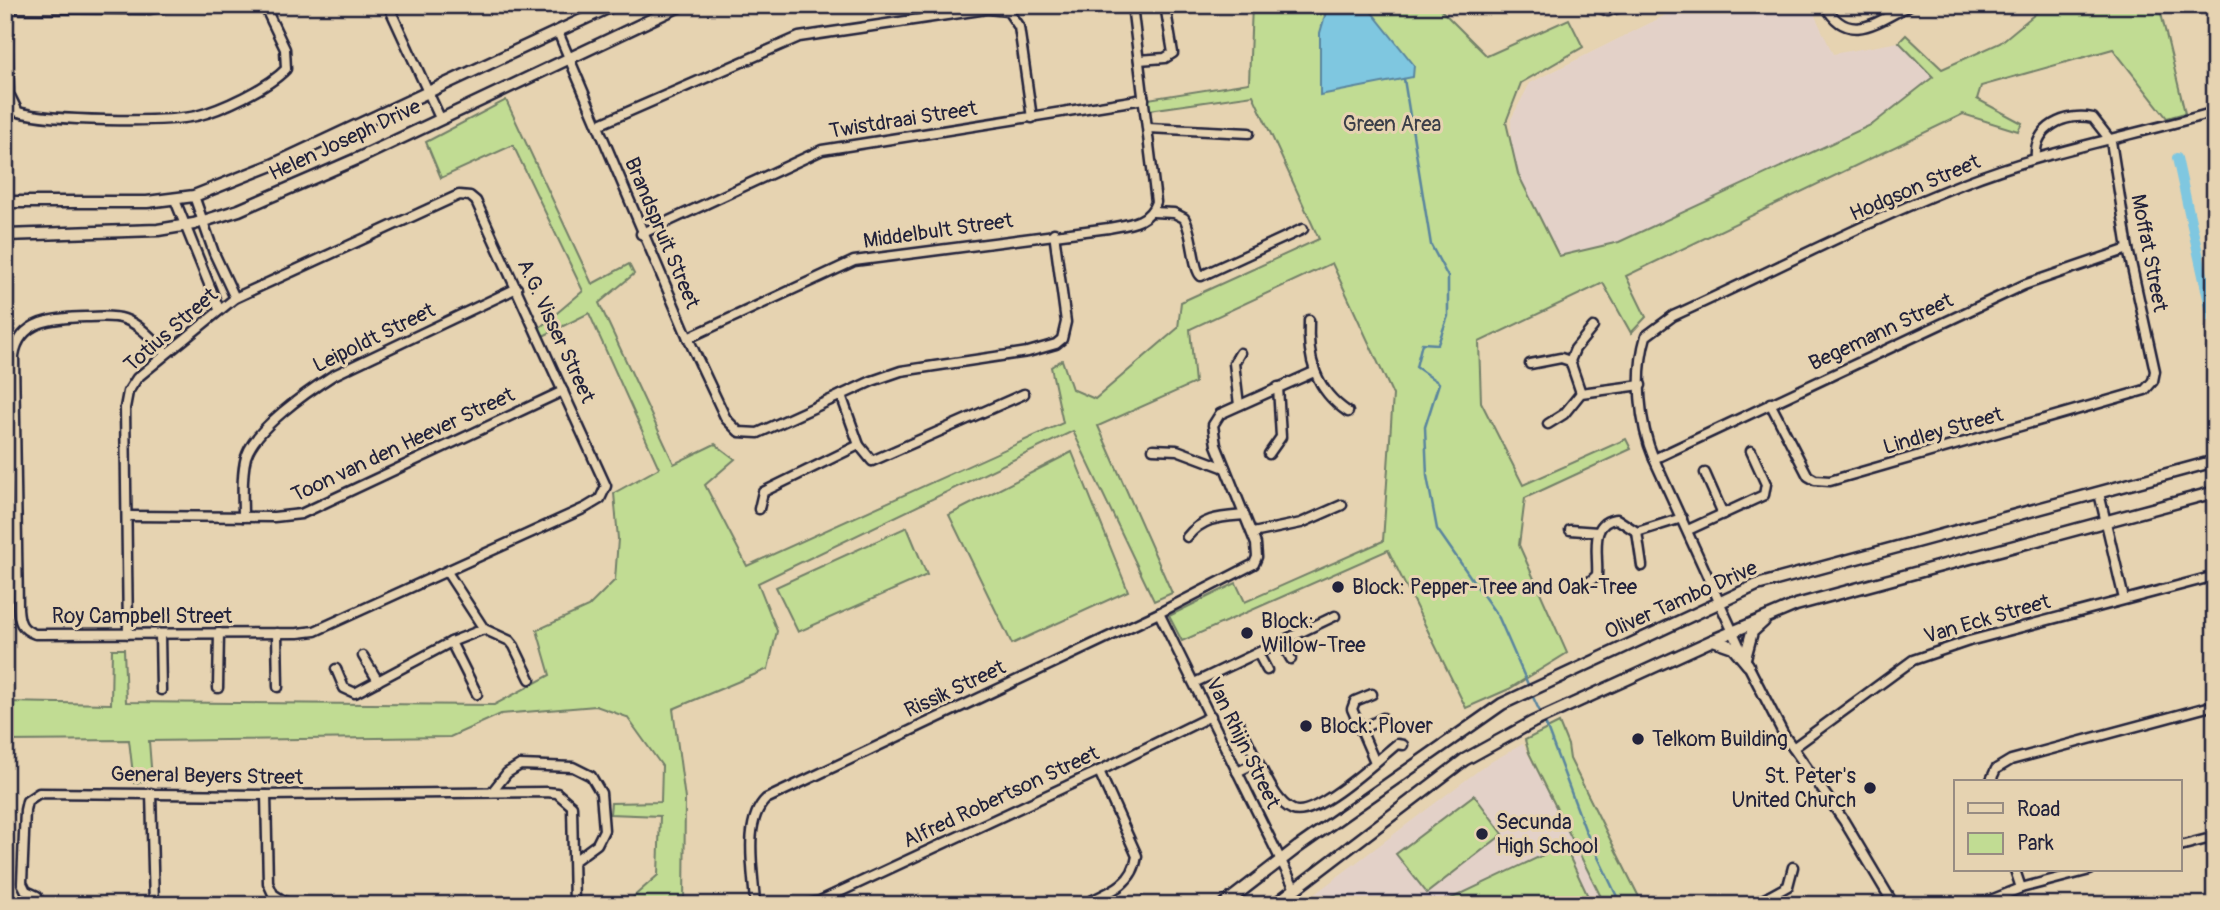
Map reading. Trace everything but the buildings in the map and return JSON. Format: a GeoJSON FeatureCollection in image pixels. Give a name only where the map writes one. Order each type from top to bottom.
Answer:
{"type":"FeatureCollection","features":[{"type":"Feature","properties":{"kind":"street"},"geometry":{"type":"LineString","coordinates":[[174,5],[149,9],[6,6],[9,94],[13,106],[18,112],[41,117],[164,118],[194,116],[216,109],[276,79],[286,69],[285,49],[264,5]]}},
{"type":"Feature","properties":{"kind":"street"},"geometry":{"type":"LineString","coordinates":[[388,5],[440,118]]}},
{"type":"Feature","properties":{"kind":"street","name":"Helen Joseph Drive"},"geometry":{"type":"LineString","coordinates":[[5,202],[175,200],[194,196],[272,165],[614,5]]}},
{"type":"Feature","properties":{"kind":"street","name":"Helen Joseph Drive"},"geometry":{"type":"LineString","coordinates":[[5,237],[183,227],[239,210],[359,158],[682,5]]}},
{"type":"Feature","properties":{"kind":"street"},"geometry":{"type":"LineString","coordinates":[[1132,5],[1156,202],[1153,212],[1174,213],[1184,218],[1191,236],[1196,272],[1201,276],[1303,229]]}},
{"type":"Feature","properties":{"kind":"street"},"geometry":{"type":"LineString","coordinates":[[1139,60],[1165,58],[1173,53],[1164,5]]}},
{"type":"Feature","properties":{"kind":"street"},"geometry":{"type":"LineString","coordinates":[[1597,7],[1608,11],[1626,5]]}},
{"type":"Feature","properties":{"kind":"street"},"geometry":{"type":"LineString","coordinates":[[1825,5],[1833,20],[1845,28],[1859,28],[1910,5]]}},
{"type":"Feature","properties":{"kind":"street"},"geometry":{"type":"LineString","coordinates":[[598,125],[800,37],[987,9],[1008,11],[1019,27],[1032,118]]}},
{"type":"Feature","properties":{"kind":"street","name":"Brandspruit Street"},"geometry":{"type":"LineString","coordinates":[[558,32],[642,234],[726,419],[739,432],[750,434],[841,396]]}},
{"type":"Feature","properties":{"kind":"street","name":"Twistdraai Street"},"geometry":{"type":"LineString","coordinates":[[642,234],[822,150],[1144,99]]}},
{"type":"Feature","properties":{"kind":"street","name":"Hodgson Street"},"geometry":{"type":"LineString","coordinates":[[1642,386],[1646,336],[1673,316],[1964,183],[2036,158],[2111,141],[2215,112]]}},
{"type":"Feature","properties":{"kind":"street"},"geometry":{"type":"LineString","coordinates":[[2036,158],[2035,141],[2043,131],[2078,118],[2093,118],[2111,141]]}},
{"type":"Feature","properties":{"kind":"street"},"geometry":{"type":"LineString","coordinates":[[1148,128],[1249,132]]}},
{"type":"Feature","properties":{"kind":"street","name":"Moffat Street"},"geometry":{"type":"LineString","coordinates":[[2111,141],[2128,249],[2155,371]]}},
{"type":"Feature","properties":{"kind":"street","name":"A.G. Visser Street"},"geometry":{"type":"LineString","coordinates":[[459,195],[470,196],[476,201],[605,478],[605,493]]}},
{"type":"Feature","properties":{"kind":"street","name":"Totius Street"},"geometry":{"type":"LineString","coordinates":[[128,634],[125,408],[128,392],[137,378],[235,298],[459,195]]}},
{"type":"Feature","properties":{"kind":"street"},"geometry":{"type":"LineString","coordinates":[[194,196],[235,298]]}},
{"type":"Feature","properties":{"kind":"street"},"geometry":{"type":"LineString","coordinates":[[175,200],[183,227],[219,309]]}},
{"type":"Feature","properties":{"kind":"street","name":"Middelbult Street"},"geometry":{"type":"LineString","coordinates":[[688,338],[854,261],[1129,224],[1153,212]]}},
{"type":"Feature","properties":{"kind":"street"},"geometry":{"type":"LineString","coordinates":[[1024,394],[878,460],[867,458],[859,445],[841,396],[901,371],[1056,344],[1062,338],[1066,322],[1054,233]]}},
{"type":"Feature","properties":{"kind":"street","name":"Begemann Street"},"geometry":{"type":"LineString","coordinates":[[1654,459],[2024,285],[2128,249]]}},
{"type":"Feature","properties":{"kind":"street","name":"Leipoldt Street"},"geometry":{"type":"LineString","coordinates":[[243,517],[244,472],[253,443],[311,389],[332,376],[517,288]]}},
{"type":"Feature","properties":{"kind":"street","name":"Roy Campbell Street"},"geometry":{"type":"LineString","coordinates":[[166,353],[135,324],[109,316],[55,318],[39,323],[18,340],[15,347],[18,608],[21,625],[35,634],[308,632],[332,625],[585,508],[605,493]]}},
{"type":"Feature","properties":{"kind":"street"},"geometry":{"type":"LineString","coordinates":[[1309,320],[1309,354],[1314,372],[1328,396],[1348,412]]}},
{"type":"Feature","properties":{"kind":"street"},"geometry":{"type":"LineString","coordinates":[[1581,393],[1570,361],[1575,349],[1592,327]]}},
{"type":"Feature","properties":{"kind":"street"},"geometry":{"type":"LineString","coordinates":[[1239,405],[1234,363],[1240,353]]}},
{"type":"Feature","properties":{"kind":"street"},"geometry":{"type":"LineString","coordinates":[[1530,364],[1562,358],[1570,361]]}},
{"type":"Feature","properties":{"kind":"street","name":"Lindley Street"},"geometry":{"type":"LineString","coordinates":[[1770,403],[1808,476],[1815,480],[1830,481],[2145,390],[2153,381],[2155,371]]}},
{"type":"Feature","properties":{"kind":"street"},"geometry":{"type":"LineString","coordinates":[[1314,372],[1220,414],[1213,425],[1216,445],[1253,533],[1301,523],[1342,505]]}},
{"type":"Feature","properties":{"kind":"street"},"geometry":{"type":"LineString","coordinates":[[1548,424],[1564,414],[1581,393],[1642,386],[1644,437],[1747,661],[1793,748],[1844,821],[1894,905]]}},
{"type":"Feature","properties":{"kind":"street"},"geometry":{"type":"LineString","coordinates":[[1269,454],[1281,437],[1278,387]]}},
{"type":"Feature","properties":{"kind":"street","name":"Toon van den Heever Street"},"geometry":{"type":"LineString","coordinates":[[128,516],[243,517],[301,514],[563,391]]}},
{"type":"Feature","properties":{"kind":"street"},"geometry":{"type":"LineString","coordinates":[[759,509],[763,492],[859,445]]}},
{"type":"Feature","properties":{"kind":"street"},"geometry":{"type":"LineString","coordinates":[[1153,449],[1177,450],[1225,468]]}},
{"type":"Feature","properties":{"kind":"street"},"geometry":{"type":"LineString","coordinates":[[1688,530],[1767,491],[1751,452]]}},
{"type":"Feature","properties":{"kind":"street","name":"Oliver Tambo Drive"},"geometry":{"type":"LineString","coordinates":[[1223,905],[1479,718],[1523,692],[1757,585],[2215,461]]}},
{"type":"Feature","properties":{"kind":"street"},"geometry":{"type":"LineString","coordinates":[[1705,472],[1723,514]]}},
{"type":"Feature","properties":{"kind":"street"},"geometry":{"type":"LineString","coordinates":[[1274,905],[1446,773],[1533,722],[1713,640],[1796,605],[2215,492]]}},
{"type":"Feature","properties":{"kind":"street"},"geometry":{"type":"LineString","coordinates":[[2099,494],[2124,599]]}},
{"type":"Feature","properties":{"kind":"street"},"geometry":{"type":"LineString","coordinates":[[1187,537],[1197,525],[1206,520],[1244,514]]}},
{"type":"Feature","properties":{"kind":"street"},"geometry":{"type":"LineString","coordinates":[[1637,532],[1682,518]]}},
{"type":"Feature","properties":{"kind":"street"},"geometry":{"type":"LineString","coordinates":[[1584,587],[1597,575],[1598,533],[1610,520],[1618,519],[1637,532],[1642,566]]}},
{"type":"Feature","properties":{"kind":"street"},"geometry":{"type":"LineString","coordinates":[[1570,530],[1598,533]]}},
{"type":"Feature","properties":{"kind":"street","name":"Rissik Street"},"geometry":{"type":"LineString","coordinates":[[755,905],[753,822],[759,806],[766,799],[1159,613],[1254,564],[1258,550],[1253,533]]}},
{"type":"Feature","properties":{"kind":"street"},"geometry":{"type":"LineString","coordinates":[[447,572],[484,629],[510,641],[530,680]]}},
{"type":"Feature","properties":{"kind":"street","name":"Van Eck Street"},"geometry":{"type":"LineString","coordinates":[[1793,748],[1913,660],[1969,641],[2215,576]]}},
{"type":"Feature","properties":{"kind":"street","name":"Van Rhijn Street"},"geometry":{"type":"LineString","coordinates":[[1159,613],[1295,889]]}},
{"type":"Feature","properties":{"kind":"street"},"geometry":{"type":"LineString","coordinates":[[1747,661],[1752,632],[1776,614]]}},
{"type":"Feature","properties":{"kind":"street"},"geometry":{"type":"LineString","coordinates":[[1195,683],[1335,616]]}},
{"type":"Feature","properties":{"kind":"street"},"geometry":{"type":"LineString","coordinates":[[336,669],[344,688],[351,694],[451,642],[484,629]]}},
{"type":"Feature","properties":{"kind":"street"},"geometry":{"type":"LineString","coordinates":[[218,688],[219,633]]}},
{"type":"Feature","properties":{"kind":"street"},"geometry":{"type":"LineString","coordinates":[[277,633],[278,687]]}},
{"type":"Feature","properties":{"kind":"street"},"geometry":{"type":"LineString","coordinates":[[160,634],[160,690]]}},
{"type":"Feature","properties":{"kind":"street"},"geometry":{"type":"LineString","coordinates":[[1713,640],[1733,647],[1747,661]]}},
{"type":"Feature","properties":{"kind":"street"},"geometry":{"type":"LineString","coordinates":[[451,642],[477,694]]}},
{"type":"Feature","properties":{"kind":"street"},"geometry":{"type":"LineString","coordinates":[[1282,642],[1291,659]]}},
{"type":"Feature","properties":{"kind":"street"},"geometry":{"type":"LineString","coordinates":[[1258,653],[1267,670]]}},
{"type":"Feature","properties":{"kind":"street"},"geometry":{"type":"LineString","coordinates":[[363,656],[378,681]]}},
{"type":"Feature","properties":{"kind":"street"},"geometry":{"type":"LineString","coordinates":[[1372,694],[1353,705],[1374,762]]}},
{"type":"Feature","properties":{"kind":"street"},"geometry":{"type":"LineString","coordinates":[[1991,780],[1996,769],[2011,760],[2215,705]]}},
{"type":"Feature","properties":{"kind":"street","name":"Alfred Robertson Street"},"geometry":{"type":"LineString","coordinates":[[803,905],[820,901],[1211,716]]}},
{"type":"Feature","properties":{"kind":"street"},"geometry":{"type":"LineString","coordinates":[[1360,730],[1383,718]]}},
{"type":"Feature","properties":{"kind":"street"},"geometry":{"type":"LineString","coordinates":[[1239,723],[1281,801],[1294,811],[1303,811],[1338,792],[1397,744],[1403,745]]}},
{"type":"Feature","properties":{"kind":"street"},"geometry":{"type":"LineString","coordinates":[[1237,772],[1258,762]]}},
{"type":"Feature","properties":{"kind":"street"},"geometry":{"type":"LineString","coordinates":[[492,792],[508,772],[520,765],[573,766],[591,776],[601,793],[604,830],[597,844],[574,861],[574,905]]}},
{"type":"Feature","properties":{"kind":"street"},"geometry":{"type":"LineString","coordinates":[[1082,905],[1120,887],[1131,876],[1137,856],[1099,771]]}},
{"type":"Feature","properties":{"kind":"street","name":"General Beyers Street"},"geometry":{"type":"LineString","coordinates":[[37,896],[26,891],[22,883],[25,810],[32,796],[53,792],[266,795],[557,793],[572,806],[574,861]]}},
{"type":"Feature","properties":{"kind":"street"},"geometry":{"type":"LineString","coordinates":[[151,793],[153,905]]}},
{"type":"Feature","properties":{"kind":"street"},"geometry":{"type":"LineString","coordinates":[[266,795],[268,883],[274,894],[290,905]]}},
{"type":"Feature","properties":{"kind":"street"},"geometry":{"type":"LineString","coordinates":[[2182,845],[2215,837]]}},
{"type":"Feature","properties":{"kind":"street"},"geometry":{"type":"LineString","coordinates":[[1751,905],[1772,900],[1788,886],[1793,867]]}},
{"type":"Feature","properties":{"kind":"street"},"geometry":{"type":"LineString","coordinates":[[2016,872],[2021,888]]}},
{"type":"Feature","properties":{"kind":"street"},"geometry":{"type":"LineString","coordinates":[[1978,905],[2021,888],[2082,872]]}},
{"type":"Feature","properties":{"kind":"shaded area"},"geometry":{"type":"Polygon","coordinates":[[[1686,5],[1810,5],[1833,54],[1899,42],[1933,77],[1873,124],[1619,242],[1559,256],[1518,174],[1511,142],[1511,119],[1530,83],[1686,5]]]}},
{"type":"Feature","properties":{"kind":"shaded area","name":"Secunda High School"},"geometry":{"type":"Polygon","coordinates":[[[1523,744],[1605,905],[1300,905],[1487,764],[1523,744]]]}},
{"type":"Feature","properties":{"kind":"green space","name":"Green Area"},"geometry":{"type":"Polygon","coordinates":[[[1252,5],[1436,5],[1487,56],[1569,19],[1583,47],[1521,83],[1506,122],[1518,174],[1559,256],[1619,242],[1873,124],[1933,77],[1899,42],[1906,35],[1942,69],[2000,43],[2046,5],[2159,5],[2185,113],[2167,118],[2113,49],[1981,86],[1977,99],[2022,123],[2018,131],[1963,114],[1626,276],[1646,317],[1631,333],[1603,283],[1479,342],[1481,402],[1523,485],[1626,439],[1631,449],[1525,498],[1519,545],[1567,653],[1509,689],[1466,708],[1388,550],[1182,641],[1169,616],[1236,583],[1245,602],[1383,541],[1393,395],[1332,263],[1190,329],[1195,383],[1098,426],[1172,593],[1154,601],[1073,431],[758,583],[777,631],[768,669],[673,709],[685,799],[684,905],[631,905],[631,899],[658,875],[660,816],[610,814],[611,803],[661,802],[662,766],[627,717],[596,706],[501,714],[450,737],[149,741],[152,780],[134,783],[129,740],[5,741],[5,702],[111,704],[112,649],[124,649],[126,702],[494,705],[550,675],[537,630],[588,607],[615,580],[618,539],[614,493],[659,468],[589,313],[541,337],[538,329],[583,291],[513,145],[441,178],[426,142],[506,100],[592,284],[629,264],[634,274],[599,303],[674,464],[715,444],[735,459],[705,485],[747,566],[1063,423],[1051,367],[1062,360],[1072,389],[1095,399],[1178,328],[1181,302],[1319,239],[1253,95],[1149,110],[1148,99],[1249,83],[1252,5]]]}},
{"type":"Feature","properties":{"kind":"green space"},"geometry":{"type":"Polygon","coordinates":[[[1072,452],[1128,591],[1012,644],[949,515],[1072,452]]]}},
{"type":"Feature","properties":{"kind":"green space"},"geometry":{"type":"Polygon","coordinates":[[[907,527],[927,575],[798,632],[776,587],[907,527]]]}},
{"type":"Feature","properties":{"kind":"green space"},"geometry":{"type":"Polygon","coordinates":[[[1559,723],[1568,745],[1570,759],[1640,899],[1648,905],[1605,905],[1529,753],[1525,740],[1559,723]]]}},
{"type":"Feature","properties":{"kind":"green space"},"geometry":{"type":"Polygon","coordinates":[[[1474,795],[1503,834],[1427,893],[1396,854],[1474,795]]]}},
{"type":"Feature","properties":{"kind":"green space"},"geometry":{"type":"Polygon","coordinates":[[[1564,845],[1592,905],[1448,905],[1446,901],[1564,845]]]}},
{"type":"Feature","properties":{"kind":"water"},"geometry":{"type":"Polygon","coordinates":[[[1328,5],[1366,5],[1414,65],[1413,77],[1320,95],[1320,33],[1328,5]]]}},
{"type":"Feature","properties":{"kind":"waterway"},"geometry":{"type":"LineString","coordinates":[[1404,79],[1431,245],[1448,277],[1448,316],[1438,344],[1422,343],[1416,367],[1439,383],[1425,427],[1427,476],[1437,529],[1499,618],[1530,689]]}},
{"type":"Feature","properties":{"kind":"waterway"},"geometry":{"type":"LineString","coordinates":[[2177,158],[2215,330]]}},
{"type":"Feature","properties":{"kind":"waterway"},"geometry":{"type":"LineString","coordinates":[[1532,695],[1541,714]]}},
{"type":"Feature","properties":{"kind":"waterway"},"geometry":{"type":"LineString","coordinates":[[1544,720],[1586,832],[1621,905]]}},
{"type":"Feature","properties":{"kind":"place","name":"Block: Pepper-Tree and Oak-Tree"},"geometry":{"type":"Point","coordinates":[1338,587]}},
{"type":"Feature","properties":{"kind":"place","name":"Block: Willow-Tree"},"geometry":{"type":"Point","coordinates":[1247,633]}},
{"type":"Feature","properties":{"kind":"place","name":"Block: Plover"},"geometry":{"type":"Point","coordinates":[1306,726]}},
{"type":"Feature","properties":{"kind":"place","name":"Telkom Building"},"geometry":{"type":"Point","coordinates":[1638,739]}},
{"type":"Feature","properties":{"kind":"place","name":"St. Peter's United Church"},"geometry":{"type":"Point","coordinates":[1870,788]}},
{"type":"Feature","properties":{"kind":"place","name":"Secunda High School"},"geometry":{"type":"Point","coordinates":[1482,834]}}]}
